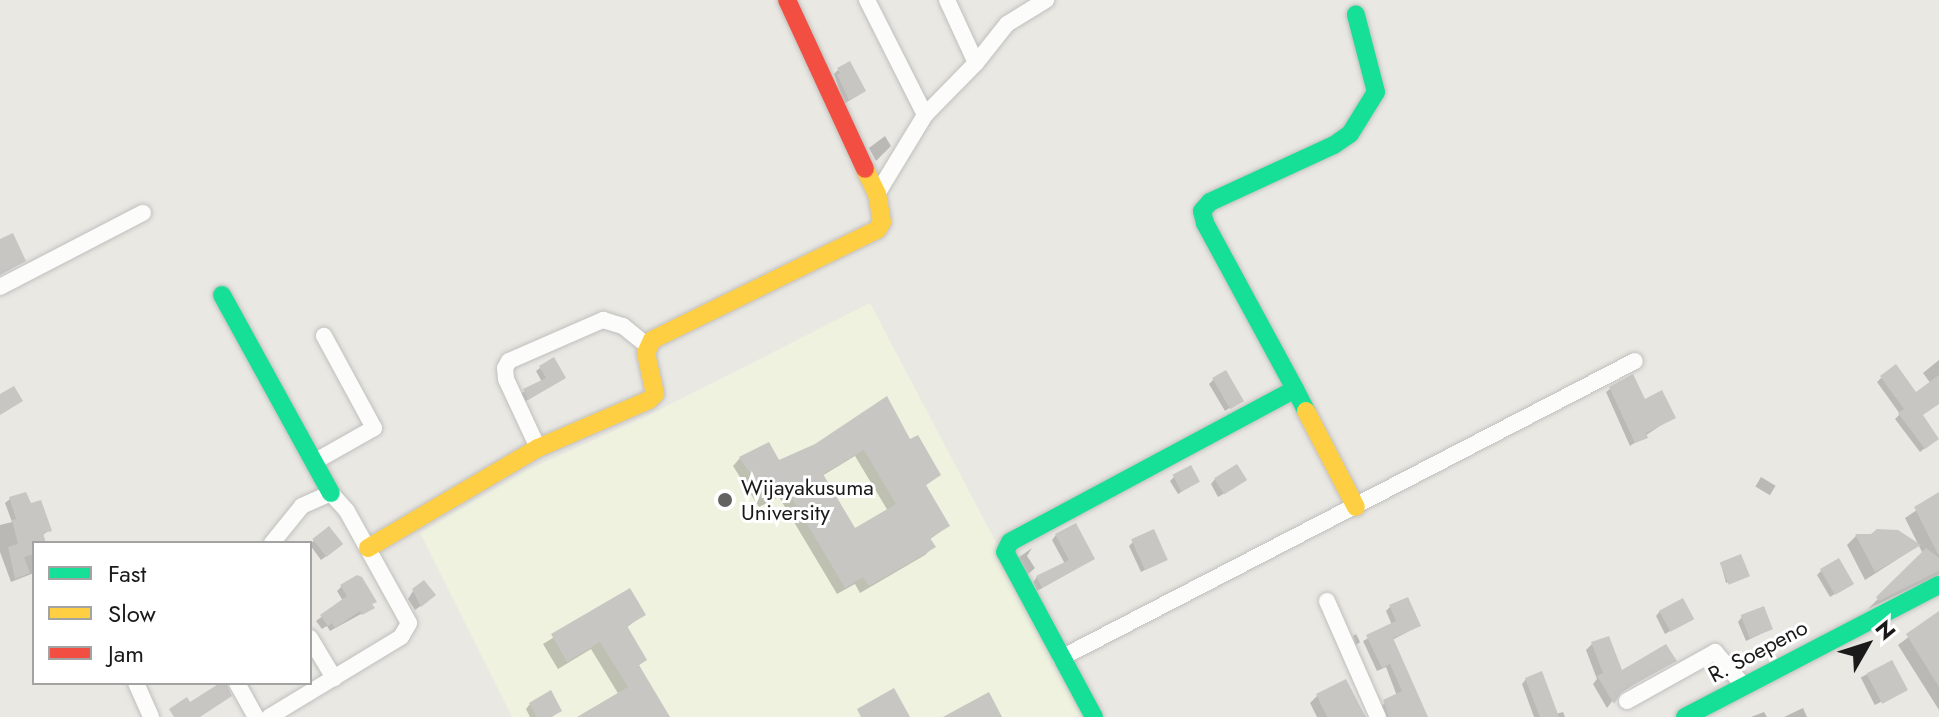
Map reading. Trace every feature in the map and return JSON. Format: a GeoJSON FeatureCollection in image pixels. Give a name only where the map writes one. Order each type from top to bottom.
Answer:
{"type":"FeatureCollection","features":[{"type":"Feature","properties":{"kind":"street"},"geometry":{"type":"LineString","coordinates":[[368,548],[538,448],[649,400],[655,394],[646,353],[648,346],[673,329],[877,230],[882,222],[877,194],[787,0]]}},
{"type":"Feature","properties":{"kind":"street"},"geometry":{"type":"LineString","coordinates":[[867,0],[925,115]]}},
{"type":"Feature","properties":{"kind":"street"},"geometry":{"type":"LineString","coordinates":[[947,0],[976,63]]}},
{"type":"Feature","properties":{"kind":"street"},"geometry":{"type":"LineString","coordinates":[[877,194],[925,115],[976,63],[995,35],[1035,2]]}},
{"type":"Feature","properties":{"kind":"street"},"geometry":{"type":"LineString","coordinates":[[1356,15],[1376,92],[1350,134],[1334,145],[1210,202],[1202,211],[1205,223],[1356,507]]}},
{"type":"Feature","properties":{"kind":"street"},"geometry":{"type":"LineString","coordinates":[[0,287],[143,213]]}},
{"type":"Feature","properties":{"kind":"street"},"geometry":{"type":"LineString","coordinates":[[222,295],[331,493],[368,548],[409,623],[401,637],[269,717]]}},
{"type":"Feature","properties":{"kind":"street"},"geometry":{"type":"LineString","coordinates":[[538,448],[506,379],[505,368],[509,361],[603,320],[623,326],[648,346]]}},
{"type":"Feature","properties":{"kind":"street"},"geometry":{"type":"LineString","coordinates":[[314,462],[374,428],[324,336]]}},
{"type":"Feature","properties":{"kind":"street"},"geometry":{"type":"LineString","coordinates":[[1061,658],[1635,361]]}},
{"type":"Feature","properties":{"kind":"street"},"geometry":{"type":"LineString","coordinates":[[1094,717],[1010,561],[1006,545],[1295,389]]}},
{"type":"Feature","properties":{"kind":"street"},"geometry":{"type":"LineString","coordinates":[[274,541],[302,506],[331,493]]}},
{"type":"Feature","properties":{"kind":"street","name":"R. Soepeno"},"geometry":{"type":"LineString","coordinates":[[1685,717],[1939,585]]}},
{"type":"Feature","properties":{"kind":"street"},"geometry":{"type":"LineString","coordinates":[[1327,601],[1378,717]]}},
{"type":"Feature","properties":{"kind":"street"},"geometry":{"type":"LineString","coordinates":[[312,641],[334,678]]}},
{"type":"Feature","properties":{"kind":"street"},"geometry":{"type":"LineString","coordinates":[[1627,701],[1715,652],[1743,685]]}},
{"type":"Feature","properties":{"kind":"street"},"geometry":{"type":"LineString","coordinates":[[137,685],[151,717]]}},
{"type":"Feature","properties":{"kind":"street"},"geometry":{"type":"LineString","coordinates":[[238,685],[256,717]]}},
{"type":"Feature","properties":{"kind":"shaded area","name":"Wijayakusuma University"},"geometry":{"type":"Polygon","coordinates":[[[870,303],[1088,717],[512,717],[420,533],[531,468],[649,415],[870,303]]]}},
{"type":"Feature","properties":{"kind":"building"},"geometry":{"type":"Polygon","coordinates":[[[850,61],[866,91],[849,101],[837,68],[850,61]]]}},
{"type":"Feature","properties":{"kind":"building"},"geometry":{"type":"Polygon","coordinates":[[[13,233],[26,261],[0,275],[0,239],[13,233]]]}},
{"type":"Feature","properties":{"kind":"building"},"geometry":{"type":"Polygon","coordinates":[[[554,357],[566,378],[528,400],[523,389],[546,378],[539,366],[554,357]]]}},
{"type":"Feature","properties":{"kind":"building"},"geometry":{"type":"Polygon","coordinates":[[[1896,364],[1916,392],[1939,375],[1939,404],[1923,415],[1939,439],[1925,449],[1898,413],[1904,409],[1880,376],[1896,364]]]}},
{"type":"Feature","properties":{"kind":"building"},"geometry":{"type":"Polygon","coordinates":[[[1226,370],[1244,401],[1230,409],[1212,378],[1226,370]]]}},
{"type":"Feature","properties":{"kind":"building"},"geometry":{"type":"Polygon","coordinates":[[[1633,374],[1645,399],[1662,390],[1676,418],[1646,433],[1648,438],[1635,443],[1609,387],[1633,374]]]}},
{"type":"Feature","properties":{"kind":"building"},"geometry":{"type":"Polygon","coordinates":[[[14,386],[23,401],[0,415],[0,394],[14,386]]]}},
{"type":"Feature","properties":{"kind":"building"},"geometry":{"type":"Polygon","coordinates":[[[887,396],[910,439],[918,435],[941,475],[926,485],[950,526],[930,538],[936,547],[869,586],[863,577],[845,588],[787,490],[768,500],[739,457],[769,442],[779,460],[815,444],[887,396]],[[864,450],[823,474],[855,528],[896,504],[864,450]]]}},
{"type":"Feature","properties":{"kind":"building"},"geometry":{"type":"Polygon","coordinates":[[[1237,464],[1247,480],[1224,494],[1214,478],[1237,464]]]}},
{"type":"Feature","properties":{"kind":"building"},"geometry":{"type":"Polygon","coordinates":[[[1191,465],[1200,482],[1181,492],[1172,475],[1191,465]]]}},
{"type":"Feature","properties":{"kind":"building"},"geometry":{"type":"Polygon","coordinates":[[[26,492],[31,503],[41,500],[52,531],[43,533],[45,541],[32,541],[32,555],[24,557],[30,573],[15,579],[8,547],[18,544],[12,520],[16,519],[9,497],[26,492]]]}},
{"type":"Feature","properties":{"kind":"building"},"geometry":{"type":"Polygon","coordinates":[[[1939,492],[1939,556],[1914,507],[1939,492]]]}},
{"type":"Feature","properties":{"kind":"building"},"geometry":{"type":"Polygon","coordinates":[[[1076,523],[1095,559],[1042,588],[1036,576],[1069,560],[1055,534],[1076,523]]]}},
{"type":"Feature","properties":{"kind":"building"},"geometry":{"type":"Polygon","coordinates":[[[329,526],[343,544],[327,557],[312,539],[329,526]]]}},
{"type":"Feature","properties":{"kind":"building"},"geometry":{"type":"Polygon","coordinates":[[[1154,529],[1168,560],[1145,570],[1131,539],[1154,529]]]}},
{"type":"Feature","properties":{"kind":"building"},"geometry":{"type":"Polygon","coordinates":[[[1877,529],[1898,530],[1921,545],[1875,572],[1855,534],[1871,534],[1877,529]]]}},
{"type":"Feature","properties":{"kind":"building"},"geometry":{"type":"Polygon","coordinates":[[[1926,548],[1939,558],[1939,571],[1879,601],[1876,597],[1926,548]]]}},
{"type":"Feature","properties":{"kind":"building"},"geometry":{"type":"Polygon","coordinates":[[[1741,554],[1750,576],[1729,585],[1720,563],[1741,554]]]}},
{"type":"Feature","properties":{"kind":"building"},"geometry":{"type":"Polygon","coordinates":[[[1839,558],[1854,584],[1835,595],[1820,569],[1839,558]]]}},
{"type":"Feature","properties":{"kind":"building"},"geometry":{"type":"Polygon","coordinates":[[[357,575],[362,577],[377,602],[372,604],[375,608],[362,615],[360,611],[335,628],[332,623],[328,626],[320,615],[347,596],[340,585],[357,575]]]}},
{"type":"Feature","properties":{"kind":"building"},"geometry":{"type":"Polygon","coordinates":[[[424,580],[436,595],[421,607],[412,589],[424,580]]]}},
{"type":"Feature","properties":{"kind":"building"},"geometry":{"type":"Polygon","coordinates":[[[630,588],[646,615],[627,626],[647,660],[639,665],[670,717],[577,717],[628,687],[600,642],[567,662],[551,634],[630,588]]]}},
{"type":"Feature","properties":{"kind":"building"},"geometry":{"type":"Polygon","coordinates":[[[1408,597],[1421,626],[1393,638],[1428,717],[1389,717],[1383,700],[1402,691],[1390,664],[1382,668],[1366,635],[1396,621],[1389,605],[1408,597]]]}},
{"type":"Feature","properties":{"kind":"building"},"geometry":{"type":"Polygon","coordinates":[[[1683,598],[1694,619],[1670,632],[1659,611],[1683,598]]]}},
{"type":"Feature","properties":{"kind":"building"},"geometry":{"type":"Polygon","coordinates":[[[1764,606],[1773,629],[1750,638],[1741,615],[1764,606]]]}},
{"type":"Feature","properties":{"kind":"building"},"geometry":{"type":"Polygon","coordinates":[[[1939,611],[1939,687],[1906,634],[1939,611]]]}},
{"type":"Feature","properties":{"kind":"building"},"geometry":{"type":"Polygon","coordinates":[[[1609,636],[1622,670],[1666,644],[1677,661],[1622,691],[1614,704],[1597,676],[1603,673],[1591,642],[1609,636]]]}},
{"type":"Feature","properties":{"kind":"building"},"geometry":{"type":"Polygon","coordinates":[[[1892,660],[1908,690],[1882,704],[1866,674],[1892,660]]]}},
{"type":"Feature","properties":{"kind":"building"},"geometry":{"type":"Polygon","coordinates":[[[1542,671],[1559,717],[1540,717],[1525,678],[1542,671]]]}},
{"type":"Feature","properties":{"kind":"building"},"geometry":{"type":"Polygon","coordinates":[[[1346,679],[1366,717],[1327,717],[1316,694],[1346,679]]]}},
{"type":"Feature","properties":{"kind":"building"},"geometry":{"type":"Polygon","coordinates":[[[217,685],[227,685],[232,696],[200,717],[174,717],[169,709],[187,697],[190,702],[217,685]]]}},
{"type":"Feature","properties":{"kind":"building"},"geometry":{"type":"Polygon","coordinates":[[[894,688],[910,717],[861,717],[857,709],[894,688]]]}},
{"type":"Feature","properties":{"kind":"building"},"geometry":{"type":"Polygon","coordinates":[[[551,690],[562,711],[551,717],[537,717],[529,703],[551,690]]]}},
{"type":"Feature","properties":{"kind":"building"},"geometry":{"type":"Polygon","coordinates":[[[989,692],[1002,717],[943,717],[989,692]]]}},
{"type":"Feature","properties":{"kind":"traffic: fast"},"geometry":{"type":"LineString","coordinates":[[1295,389],[1205,223],[1202,211],[1210,202],[1334,145],[1350,134],[1376,92],[1356,15]]}},
{"type":"Feature","properties":{"kind":"traffic: fast"},"geometry":{"type":"LineString","coordinates":[[222,295],[331,493]]}},
{"type":"Feature","properties":{"kind":"traffic: fast"},"geometry":{"type":"LineString","coordinates":[[1094,717],[1005,552],[1010,542],[1295,389],[1306,411]]}},
{"type":"Feature","properties":{"kind":"traffic: fast"},"geometry":{"type":"LineString","coordinates":[[1685,717],[1939,585]]}},
{"type":"Feature","properties":{"kind":"traffic: slow"},"geometry":{"type":"LineString","coordinates":[[368,548],[538,448],[649,400],[655,394],[646,353],[652,340],[877,230],[882,222],[877,194],[865,169]]}},
{"type":"Feature","properties":{"kind":"traffic: slow"},"geometry":{"type":"LineString","coordinates":[[1306,411],[1356,507]]}},
{"type":"Feature","properties":{"kind":"traffic: jam"},"geometry":{"type":"LineString","coordinates":[[787,0],[865,169]]}},
{"type":"Feature","properties":{"kind":"place","name":"Wijayakusuma University"},"geometry":{"type":"Point","coordinates":[725,500]}}]}
